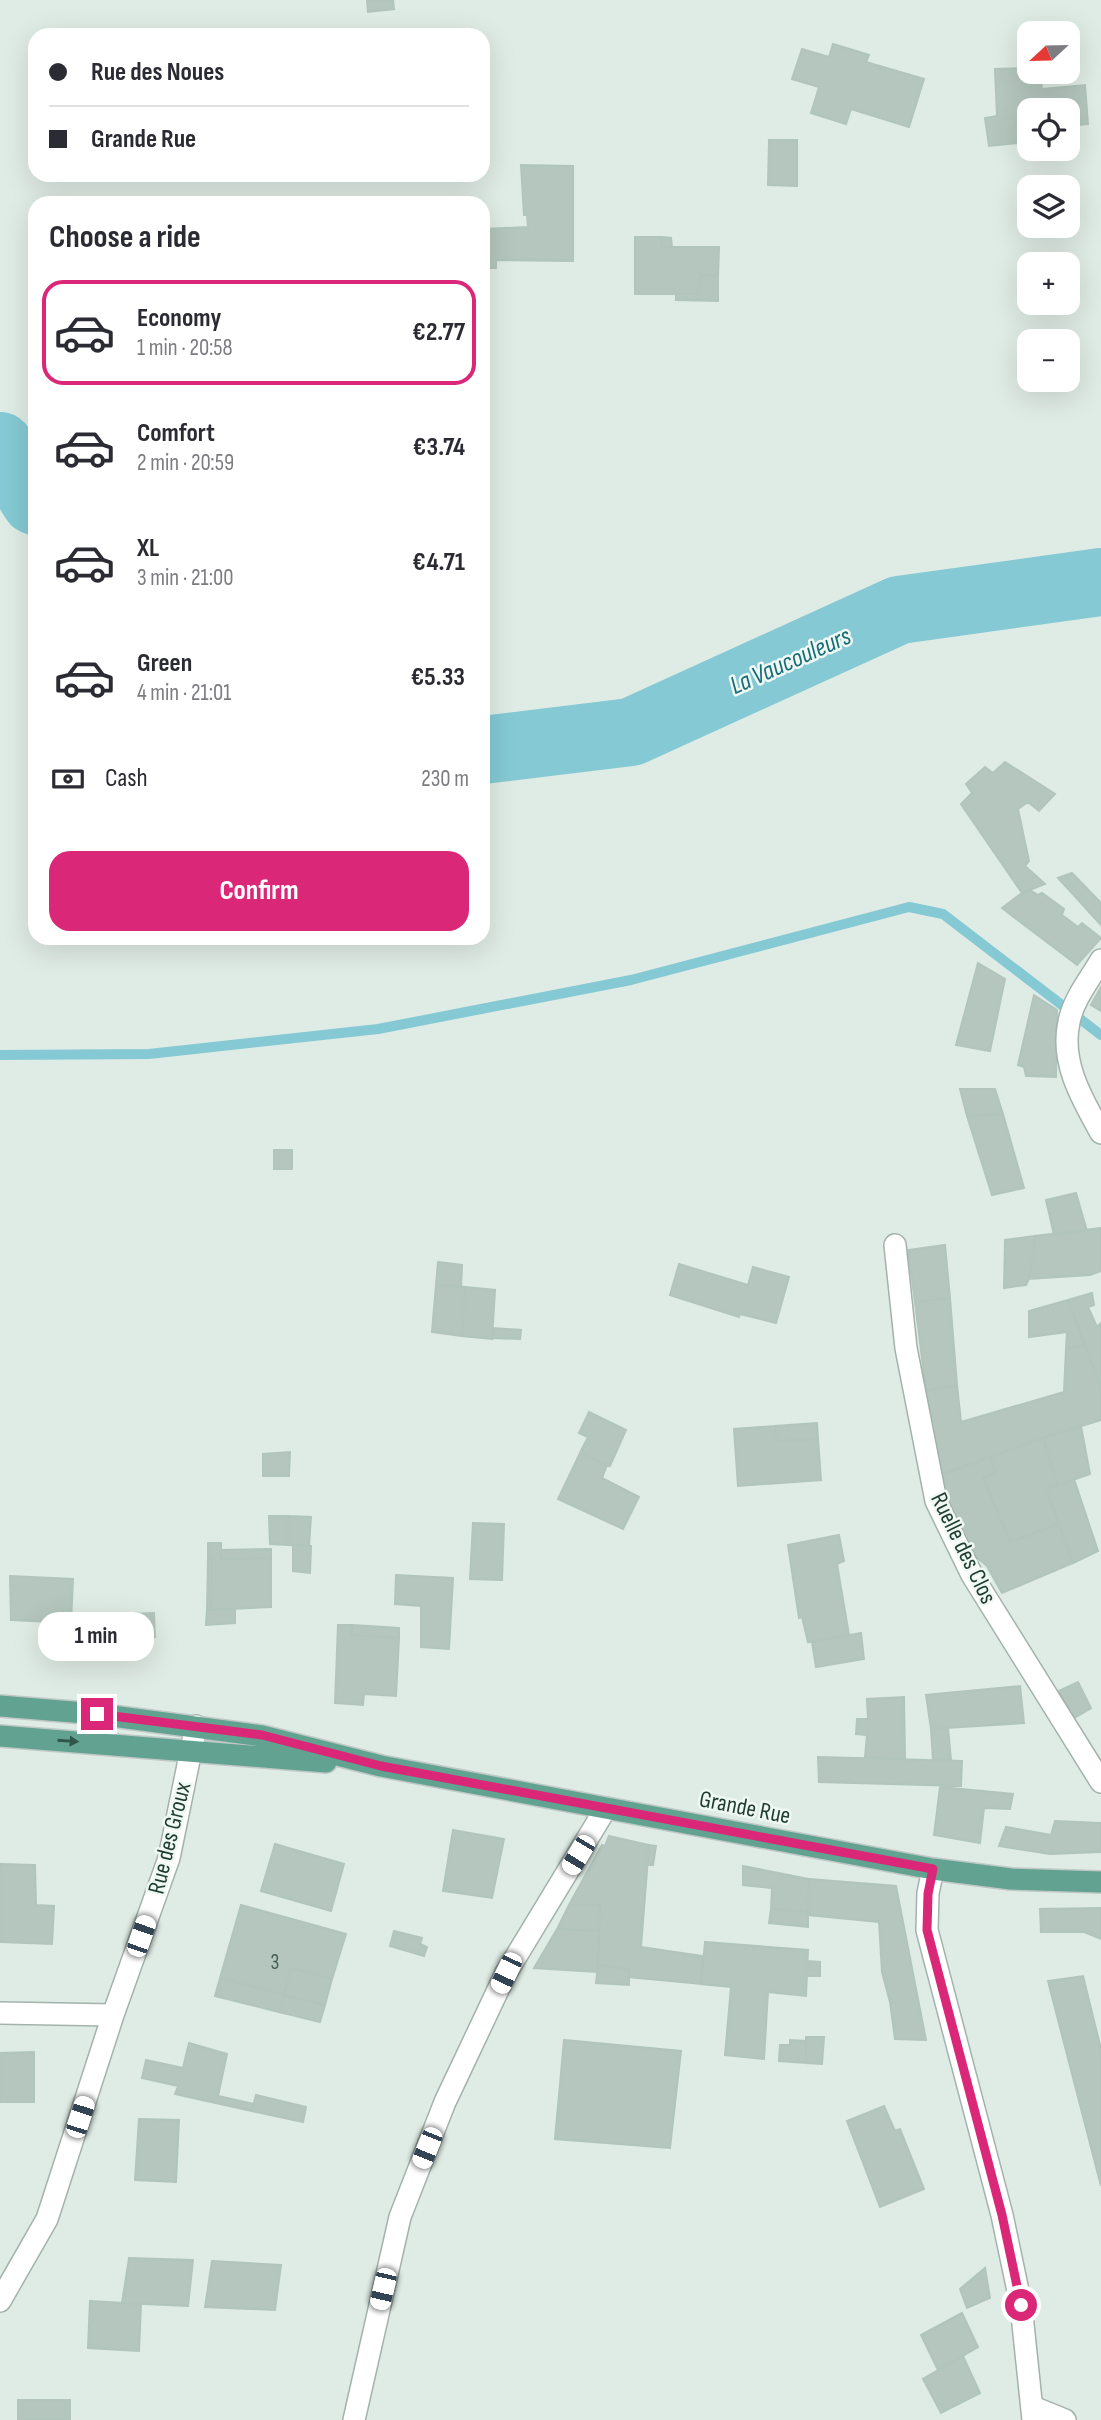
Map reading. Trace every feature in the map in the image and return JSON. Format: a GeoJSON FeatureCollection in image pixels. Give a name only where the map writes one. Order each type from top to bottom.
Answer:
{"type":"FeatureCollection","features":[{"type":"Feature","properties":{"kind":"main road","name":"Grande Rue"},"geometry":{"type":"LineString","coordinates":[[0,1706],[262,1735],[381,1766],[933,1869],[1011,1879],[1101,1882]]}},
{"type":"Feature","properties":{"kind":"main road","name":"Grande Rue"},"geometry":{"type":"LineString","coordinates":[[0,1737],[381,1766]]}},
{"type":"Feature","properties":{"kind":"street"},"geometry":{"type":"LineString","coordinates":[[1101,960],[1081,993],[1069,1021],[1066,1051],[1079,1093],[1101,1133]]}},
{"type":"Feature","properties":{"kind":"street","name":"Ruelle des Clos"},"geometry":{"type":"LineString","coordinates":[[895,1245],[906,1348],[936,1501],[972,1574],[1101,1782]]}},
{"type":"Feature","properties":{"kind":"street","name":"Rue des Groux"},"geometry":{"type":"LineString","coordinates":[[0,2301],[47,2219],[113,2015],[169,1857],[196,1726]]}},
{"type":"Feature","properties":{"kind":"street"},"geometry":{"type":"LineString","coordinates":[[354,2420],[400,2217],[445,2102],[506,1973],[606,1808]]}},
{"type":"Feature","properties":{"kind":"street"},"geometry":{"type":"LineString","coordinates":[[933,1869],[928,1894],[927,1930],[1002,2215],[1021,2305],[1033,2413],[1065,2420]]}},
{"type":"Feature","properties":{"kind":"street"},"geometry":{"type":"LineString","coordinates":[[0,2013],[113,2015]]}},
{"type":"Feature","properties":{"kind":"building"},"geometry":{"type":"Polygon","coordinates":[[[367,0],[393,0],[394,9],[368,12],[367,0]]]}},
{"type":"Feature","properties":{"kind":"building"},"geometry":{"type":"Polygon","coordinates":[[[833,44],[869,55],[866,62],[924,79],[909,127],[851,109],[846,124],[811,113],[819,87],[792,79],[802,49],[829,57],[833,44]]]}},
{"type":"Feature","properties":{"kind":"building"},"geometry":{"type":"Polygon","coordinates":[[[1017,68],[1017,84],[1041,84],[1042,89],[1085,85],[1088,124],[1080,125],[1080,98],[1017,98],[1017,143],[989,146],[985,118],[997,116],[995,69],[1017,68]]]}},
{"type":"Feature","properties":{"kind":"building"},"geometry":{"type":"Polygon","coordinates":[[[769,140],[797,140],[797,186],[768,185],[769,140]]]}},
{"type":"Feature","properties":{"kind":"building"},"geometry":{"type":"Polygon","coordinates":[[[521,165],[573,166],[573,261],[496,260],[496,268],[490,268],[490,229],[528,227],[527,215],[524,215],[521,165]]]}},
{"type":"Feature","properties":{"kind":"building"},"geometry":{"type":"Polygon","coordinates":[[[635,237],[662,237],[662,247],[719,247],[718,276],[701,275],[699,294],[635,294],[635,237]]]}},
{"type":"Feature","properties":{"kind":"building"},"geometry":{"type":"Polygon","coordinates":[[[662,237],[671,238],[672,247],[662,247],[662,237]]]}},
{"type":"Feature","properties":{"kind":"building"},"geometry":{"type":"Polygon","coordinates":[[[701,275],[718,276],[718,301],[676,300],[676,294],[699,294],[701,275]]]}},
{"type":"Feature","properties":{"kind":"building"},"geometry":{"type":"Polygon","coordinates":[[[1005,762],[1055,794],[1039,811],[1028,802],[1018,809],[1029,861],[1025,866],[1045,884],[1022,893],[961,804],[972,793],[966,784],[985,767],[993,773],[1005,762]]]}},
{"type":"Feature","properties":{"kind":"building"},"geometry":{"type":"Polygon","coordinates":[[[1072,873],[1101,903],[1101,925],[1058,878],[1072,873]]]}},
{"type":"Feature","properties":{"kind":"building"},"geometry":{"type":"Polygon","coordinates":[[[1030,890],[1038,895],[1042,893],[1064,909],[1062,915],[1078,927],[1082,923],[1101,938],[1077,965],[1002,908],[1030,890]]]}},
{"type":"Feature","properties":{"kind":"building"},"geometry":{"type":"Polygon","coordinates":[[[978,963],[1005,979],[990,1051],[956,1045],[978,963]]]}},
{"type":"Feature","properties":{"kind":"building"},"geometry":{"type":"Polygon","coordinates":[[[1101,987],[1101,1011],[1091,1005],[1101,987]]]}},
{"type":"Feature","properties":{"kind":"building"},"geometry":{"type":"Polygon","coordinates":[[[1034,995],[1057,1010],[1056,1077],[1026,1076],[1024,1067],[1018,1065],[1034,995]]]}},
{"type":"Feature","properties":{"kind":"building"},"geometry":{"type":"Polygon","coordinates":[[[960,1089],[995,1089],[1003,1114],[967,1116],[960,1089]]]}},
{"type":"Feature","properties":{"kind":"building"},"geometry":{"type":"Polygon","coordinates":[[[1003,1114],[1024,1188],[992,1195],[967,1116],[1003,1114]]]}},
{"type":"Feature","properties":{"kind":"building"},"geometry":{"type":"Polygon","coordinates":[[[274,1150],[292,1150],[292,1169],[274,1169],[274,1150]]]}},
{"type":"Feature","properties":{"kind":"building"},"geometry":{"type":"Polygon","coordinates":[[[1076,1193],[1087,1231],[1054,1235],[1046,1200],[1076,1193]]]}},
{"type":"Feature","properties":{"kind":"building"},"geometry":{"type":"Polygon","coordinates":[[[1101,1228],[1101,1271],[1090,1275],[1029,1279],[1035,1236],[1101,1228]]]}},
{"type":"Feature","properties":{"kind":"building"},"geometry":{"type":"Polygon","coordinates":[[[1035,1236],[1026,1285],[1004,1288],[1005,1240],[1035,1236]]]}},
{"type":"Feature","properties":{"kind":"building"},"geometry":{"type":"Polygon","coordinates":[[[945,1245],[950,1298],[915,1302],[908,1250],[945,1245]]]}},
{"type":"Feature","properties":{"kind":"building"},"geometry":{"type":"Polygon","coordinates":[[[438,1262],[462,1265],[461,1287],[436,1285],[438,1262]]]}},
{"type":"Feature","properties":{"kind":"building"},"geometry":{"type":"Polygon","coordinates":[[[679,1264],[748,1285],[753,1267],[789,1277],[776,1323],[740,1314],[739,1317],[670,1295],[679,1264]]]}},
{"type":"Feature","properties":{"kind":"building"},"geometry":{"type":"Polygon","coordinates":[[[436,1285],[465,1287],[462,1336],[432,1332],[436,1285]]]}},
{"type":"Feature","properties":{"kind":"building"},"geometry":{"type":"Polygon","coordinates":[[[465,1287],[495,1290],[492,1339],[462,1336],[465,1287]]]}},
{"type":"Feature","properties":{"kind":"building"},"geometry":{"type":"Polygon","coordinates":[[[1092,1293],[1094,1305],[1088,1307],[1097,1327],[1101,1323],[1101,1388],[1068,1300],[1092,1293]]]}},
{"type":"Feature","properties":{"kind":"building"},"geometry":{"type":"Polygon","coordinates":[[[950,1298],[957,1385],[926,1391],[915,1302],[950,1298]]]}},
{"type":"Feature","properties":{"kind":"building"},"geometry":{"type":"Polygon","coordinates":[[[1068,1300],[1085,1345],[1066,1349],[1067,1332],[1029,1337],[1029,1311],[1068,1300]]]}},
{"type":"Feature","properties":{"kind":"building"},"geometry":{"type":"Polygon","coordinates":[[[493,1328],[521,1330],[520,1339],[492,1338],[493,1328]]]}},
{"type":"Feature","properties":{"kind":"building"},"geometry":{"type":"Polygon","coordinates":[[[1085,1345],[1101,1388],[1101,1420],[937,1476],[926,1391],[957,1385],[961,1422],[1064,1392],[1066,1349],[1085,1345]]]}},
{"type":"Feature","properties":{"kind":"building"},"geometry":{"type":"Polygon","coordinates":[[[589,1412],[626,1430],[610,1466],[580,1453],[588,1437],[579,1433],[589,1412]]]}},
{"type":"Feature","properties":{"kind":"building"},"geometry":{"type":"Polygon","coordinates":[[[817,1423],[818,1439],[776,1441],[775,1426],[817,1423]]]}},
{"type":"Feature","properties":{"kind":"building"},"geometry":{"type":"Polygon","coordinates":[[[775,1426],[776,1441],[818,1439],[821,1480],[738,1486],[734,1429],[775,1426]]]}},
{"type":"Feature","properties":{"kind":"building"},"geometry":{"type":"Polygon","coordinates":[[[1081,1426],[1090,1474],[1058,1485],[1043,1438],[1081,1426]]]}},
{"type":"Feature","properties":{"kind":"building"},"geometry":{"type":"Polygon","coordinates":[[[1043,1438],[1058,1485],[1046,1489],[1059,1524],[1010,1542],[983,1478],[996,1473],[990,1457],[1043,1438]]]}},
{"type":"Feature","properties":{"kind":"building"},"geometry":{"type":"Polygon","coordinates":[[[290,1452],[289,1476],[263,1476],[263,1454],[290,1452]]]}},
{"type":"Feature","properties":{"kind":"building"},"geometry":{"type":"Polygon","coordinates":[[[580,1453],[607,1465],[602,1478],[639,1497],[623,1529],[558,1499],[580,1453]]]}},
{"type":"Feature","properties":{"kind":"building"},"geometry":{"type":"Polygon","coordinates":[[[990,1457],[996,1473],[983,1478],[1010,1542],[1059,1524],[1073,1563],[1002,1593],[987,1566],[966,1548],[937,1476],[990,1457]]]}},
{"type":"Feature","properties":{"kind":"building"},"geometry":{"type":"Polygon","coordinates":[[[1074,1479],[1098,1551],[1073,1563],[1046,1489],[1074,1479]]]}},
{"type":"Feature","properties":{"kind":"building"},"geometry":{"type":"Polygon","coordinates":[[[269,1516],[288,1516],[288,1545],[270,1544],[269,1516]]]}},
{"type":"Feature","properties":{"kind":"building"},"geometry":{"type":"Polygon","coordinates":[[[288,1516],[311,1517],[309,1546],[288,1545],[288,1516]]]}},
{"type":"Feature","properties":{"kind":"building"},"geometry":{"type":"Polygon","coordinates":[[[473,1523],[504,1524],[502,1580],[470,1579],[473,1523]]]}},
{"type":"Feature","properties":{"kind":"building"},"geometry":{"type":"Polygon","coordinates":[[[839,1535],[844,1561],[837,1564],[849,1635],[808,1642],[802,1617],[799,1618],[788,1545],[839,1535]]]}},
{"type":"Feature","properties":{"kind":"building"},"geometry":{"type":"Polygon","coordinates":[[[208,1543],[221,1543],[221,1559],[271,1558],[271,1607],[211,1610],[212,1559],[208,1558],[208,1543]]]}},
{"type":"Feature","properties":{"kind":"building"},"geometry":{"type":"Polygon","coordinates":[[[293,1545],[311,1546],[310,1573],[293,1571],[293,1545]]]}},
{"type":"Feature","properties":{"kind":"building"},"geometry":{"type":"Polygon","coordinates":[[[271,1549],[271,1558],[221,1559],[221,1550],[271,1549]]]}},
{"type":"Feature","properties":{"kind":"building"},"geometry":{"type":"Polygon","coordinates":[[[208,1558],[212,1559],[211,1610],[207,1610],[208,1558]]]}},
{"type":"Feature","properties":{"kind":"building"},"geometry":{"type":"Polygon","coordinates":[[[396,1575],[453,1578],[449,1649],[421,1647],[421,1606],[395,1604],[396,1575]]]}},
{"type":"Feature","properties":{"kind":"building"},"geometry":{"type":"Polygon","coordinates":[[[10,1576],[73,1579],[71,1623],[11,1620],[10,1576]]]}},
{"type":"Feature","properties":{"kind":"building"},"geometry":{"type":"Polygon","coordinates":[[[235,1609],[235,1623],[206,1625],[207,1610],[235,1609]]]}},
{"type":"Feature","properties":{"kind":"building"},"geometry":{"type":"Polygon","coordinates":[[[154,1613],[155,1637],[130,1638],[129,1614],[154,1613]]]}},
{"type":"Feature","properties":{"kind":"building"},"geometry":{"type":"Polygon","coordinates":[[[338,1625],[352,1625],[351,1635],[399,1638],[396,1696],[364,1694],[363,1705],[335,1703],[338,1625]]]}},
{"type":"Feature","properties":{"kind":"building"},"geometry":{"type":"Polygon","coordinates":[[[352,1625],[399,1628],[399,1638],[351,1635],[352,1625]]]}},
{"type":"Feature","properties":{"kind":"building"},"geometry":{"type":"Polygon","coordinates":[[[861,1633],[864,1659],[816,1667],[812,1642],[861,1633]]]}},
{"type":"Feature","properties":{"kind":"building"},"geometry":{"type":"Polygon","coordinates":[[[1078,1682],[1091,1708],[1074,1718],[1059,1691],[1078,1682]]]}},
{"type":"Feature","properties":{"kind":"building"},"geometry":{"type":"Polygon","coordinates":[[[1020,1686],[1024,1723],[931,1729],[926,1695],[1020,1686]]]}},
{"type":"Feature","properties":{"kind":"building"},"geometry":{"type":"Polygon","coordinates":[[[904,1697],[905,1759],[865,1757],[867,1735],[856,1734],[857,1719],[868,1719],[867,1699],[904,1697]]]}},
{"type":"Feature","properties":{"kind":"building"},"geometry":{"type":"Polygon","coordinates":[[[948,1728],[951,1760],[933,1760],[931,1729],[948,1728]]]}},
{"type":"Feature","properties":{"kind":"building"},"geometry":{"type":"Polygon","coordinates":[[[818,1757],[962,1761],[961,1786],[819,1782],[818,1757]]]}},
{"type":"Feature","properties":{"kind":"building"},"geometry":{"type":"Polygon","coordinates":[[[940,1787],[1013,1794],[1010,1809],[984,1808],[980,1843],[934,1835],[940,1787]]]}},
{"type":"Feature","properties":{"kind":"building"},"geometry":{"type":"Polygon","coordinates":[[[1055,1821],[1101,1823],[1101,1852],[1050,1854],[999,1846],[1006,1827],[1051,1835],[1055,1821]]]}},
{"type":"Feature","properties":{"kind":"building"},"geometry":{"type":"Polygon","coordinates":[[[453,1830],[504,1839],[492,1898],[443,1891],[453,1830]]]}},
{"type":"Feature","properties":{"kind":"building"},"geometry":{"type":"Polygon","coordinates":[[[609,1836],[649,1845],[641,1947],[703,1956],[701,1984],[629,1977],[629,1969],[598,1965],[600,1905],[569,1905],[609,1836]]]}},
{"type":"Feature","properties":{"kind":"building"},"geometry":{"type":"Polygon","coordinates":[[[275,1844],[344,1864],[331,1911],[261,1891],[275,1844]]]}},
{"type":"Feature","properties":{"kind":"building"},"geometry":{"type":"Polygon","coordinates":[[[649,1845],[656,1846],[653,1865],[647,1864],[649,1845]]]}},
{"type":"Feature","properties":{"kind":"building"},"geometry":{"type":"Polygon","coordinates":[[[0,1864],[35,1865],[36,1905],[54,1906],[52,1944],[0,1942],[0,1864]]]}},
{"type":"Feature","properties":{"kind":"building"},"geometry":{"type":"Polygon","coordinates":[[[743,1866],[809,1879],[808,1912],[771,1909],[772,1888],[743,1885],[743,1866]]]}},
{"type":"Feature","properties":{"kind":"building"},"geometry":{"type":"Polygon","coordinates":[[[809,1879],[896,1886],[926,2040],[895,2039],[890,2002],[882,1972],[879,1922],[808,1915],[809,1879]]]}},
{"type":"Feature","properties":{"kind":"building"},"geometry":{"type":"Polygon","coordinates":[[[241,1905],[346,1934],[332,1979],[291,1968],[284,1995],[220,1978],[241,1905]]]}},
{"type":"Feature","properties":{"kind":"building"},"geometry":{"type":"Polygon","coordinates":[[[569,1905],[600,1905],[599,1931],[557,1929],[569,1905]]]}},
{"type":"Feature","properties":{"kind":"building"},"geometry":{"type":"Polygon","coordinates":[[[1101,1908],[1101,1939],[1084,1932],[1041,1932],[1040,1909],[1101,1908]]]}},
{"type":"Feature","properties":{"kind":"building"},"geometry":{"type":"Polygon","coordinates":[[[771,1909],[808,1912],[808,1927],[769,1923],[771,1909]]]}},
{"type":"Feature","properties":{"kind":"building"},"geometry":{"type":"Polygon","coordinates":[[[557,1929],[599,1931],[597,1972],[534,1968],[557,1929]]]}},
{"type":"Feature","properties":{"kind":"building"},"geometry":{"type":"Polygon","coordinates":[[[394,1931],[422,1938],[420,1944],[427,1947],[424,1956],[390,1946],[394,1931]]]}},
{"type":"Feature","properties":{"kind":"building"},"geometry":{"type":"Polygon","coordinates":[[[705,1942],[808,1950],[806,1996],[768,1992],[764,2059],[725,2055],[731,1987],[701,1984],[705,1942]]]}},
{"type":"Feature","properties":{"kind":"building"},"geometry":{"type":"Polygon","coordinates":[[[807,1961],[820,1962],[820,1976],[807,1976],[807,1961]]]}},
{"type":"Feature","properties":{"kind":"building"},"geometry":{"type":"Polygon","coordinates":[[[598,1965],[629,1969],[629,1985],[596,1983],[598,1965]]]}},
{"type":"Feature","properties":{"kind":"building"},"geometry":{"type":"Polygon","coordinates":[[[291,1968],[332,1979],[325,2005],[284,1995],[291,1968]]]}},
{"type":"Feature","properties":{"kind":"building"},"geometry":{"type":"Polygon","coordinates":[[[1083,1976],[1101,2049],[1101,2186],[1048,1981],[1083,1976]]]}},
{"type":"Feature","properties":{"kind":"building"},"geometry":{"type":"Polygon","coordinates":[[[220,1978],[284,1995],[279,2012],[215,1996],[220,1978]]]}},
{"type":"Feature","properties":{"kind":"building"},"geometry":{"type":"Polygon","coordinates":[[[284,1995],[325,2005],[320,2022],[279,2012],[284,1995]]]}},
{"type":"Feature","properties":{"kind":"building"},"geometry":{"type":"Polygon","coordinates":[[[806,2037],[824,2037],[822,2064],[806,2063],[806,2037]]]}},
{"type":"Feature","properties":{"kind":"building"},"geometry":{"type":"Polygon","coordinates":[[[564,2040],[681,2051],[670,2148],[555,2139],[564,2040]]]}},
{"type":"Feature","properties":{"kind":"building"},"geometry":{"type":"Polygon","coordinates":[[[790,2040],[806,2041],[806,2063],[779,2061],[780,2045],[790,2045],[790,2040]]]}},
{"type":"Feature","properties":{"kind":"building"},"geometry":{"type":"Polygon","coordinates":[[[189,2043],[227,2054],[218,2096],[254,2104],[252,2111],[175,2094],[178,2086],[142,2078],[146,2060],[183,2068],[189,2043]]]}},
{"type":"Feature","properties":{"kind":"building"},"geometry":{"type":"Polygon","coordinates":[[[34,2052],[34,2102],[0,2102],[0,2053],[34,2052]]]}},
{"type":"Feature","properties":{"kind":"building"},"geometry":{"type":"Polygon","coordinates":[[[256,2095],[306,2107],[303,2122],[252,2111],[256,2095]]]}},
{"type":"Feature","properties":{"kind":"building"},"geometry":{"type":"Polygon","coordinates":[[[884,2106],[895,2131],[900,2129],[924,2189],[880,2207],[847,2121],[884,2106]]]}},
{"type":"Feature","properties":{"kind":"building"},"geometry":{"type":"Polygon","coordinates":[[[139,2119],[179,2120],[176,2182],[135,2180],[139,2119]]]}},
{"type":"Feature","properties":{"kind":"building"},"geometry":{"type":"Polygon","coordinates":[[[129,2258],[193,2260],[188,2306],[122,2303],[129,2258]]]}},
{"type":"Feature","properties":{"kind":"building"},"geometry":{"type":"Polygon","coordinates":[[[212,2261],[281,2265],[275,2310],[205,2307],[212,2261]]]}},
{"type":"Feature","properties":{"kind":"building"},"geometry":{"type":"Polygon","coordinates":[[[985,2268],[990,2298],[967,2308],[960,2289],[985,2268]]]}},
{"type":"Feature","properties":{"kind":"building"},"geometry":{"type":"Polygon","coordinates":[[[90,2301],[141,2304],[139,2351],[88,2348],[90,2301]]]}},
{"type":"Feature","properties":{"kind":"building"},"geometry":{"type":"Polygon","coordinates":[[[962,2313],[978,2347],[938,2370],[921,2335],[962,2313]]]}},
{"type":"Feature","properties":{"kind":"building"},"geometry":{"type":"Polygon","coordinates":[[[963,2356],[980,2393],[941,2413],[923,2379],[963,2356]]]}},
{"type":"Feature","properties":{"kind":"building"},"geometry":{"type":"Polygon","coordinates":[[[18,2400],[70,2400],[70,2420],[18,2420],[18,2400]]]}},
{"type":"Feature","properties":{"kind":"waterway","name":"La Vaucouleurs"},"geometry":{"type":"LineString","coordinates":[[0,446],[28,490]]}},
{"type":"Feature","properties":{"kind":"waterway","name":"La Vaucouleurs"},"geometry":{"type":"LineString","coordinates":[[490,749],[631,732],[899,610],[1101,582]]}},
{"type":"Feature","properties":{"kind":"waterway"},"geometry":{"type":"LineString","coordinates":[[0,1055],[149,1054],[378,1029],[631,980],[909,907],[943,914],[1101,1035]]}},
{"type":"Feature","properties":{"kind":"route"},"geometry":{"type":"LineString","coordinates":[[97,1714],[262,1735],[381,1766],[933,1869],[926,1910],[927,1930],[1002,2215],[1021,2305]]}}]}
